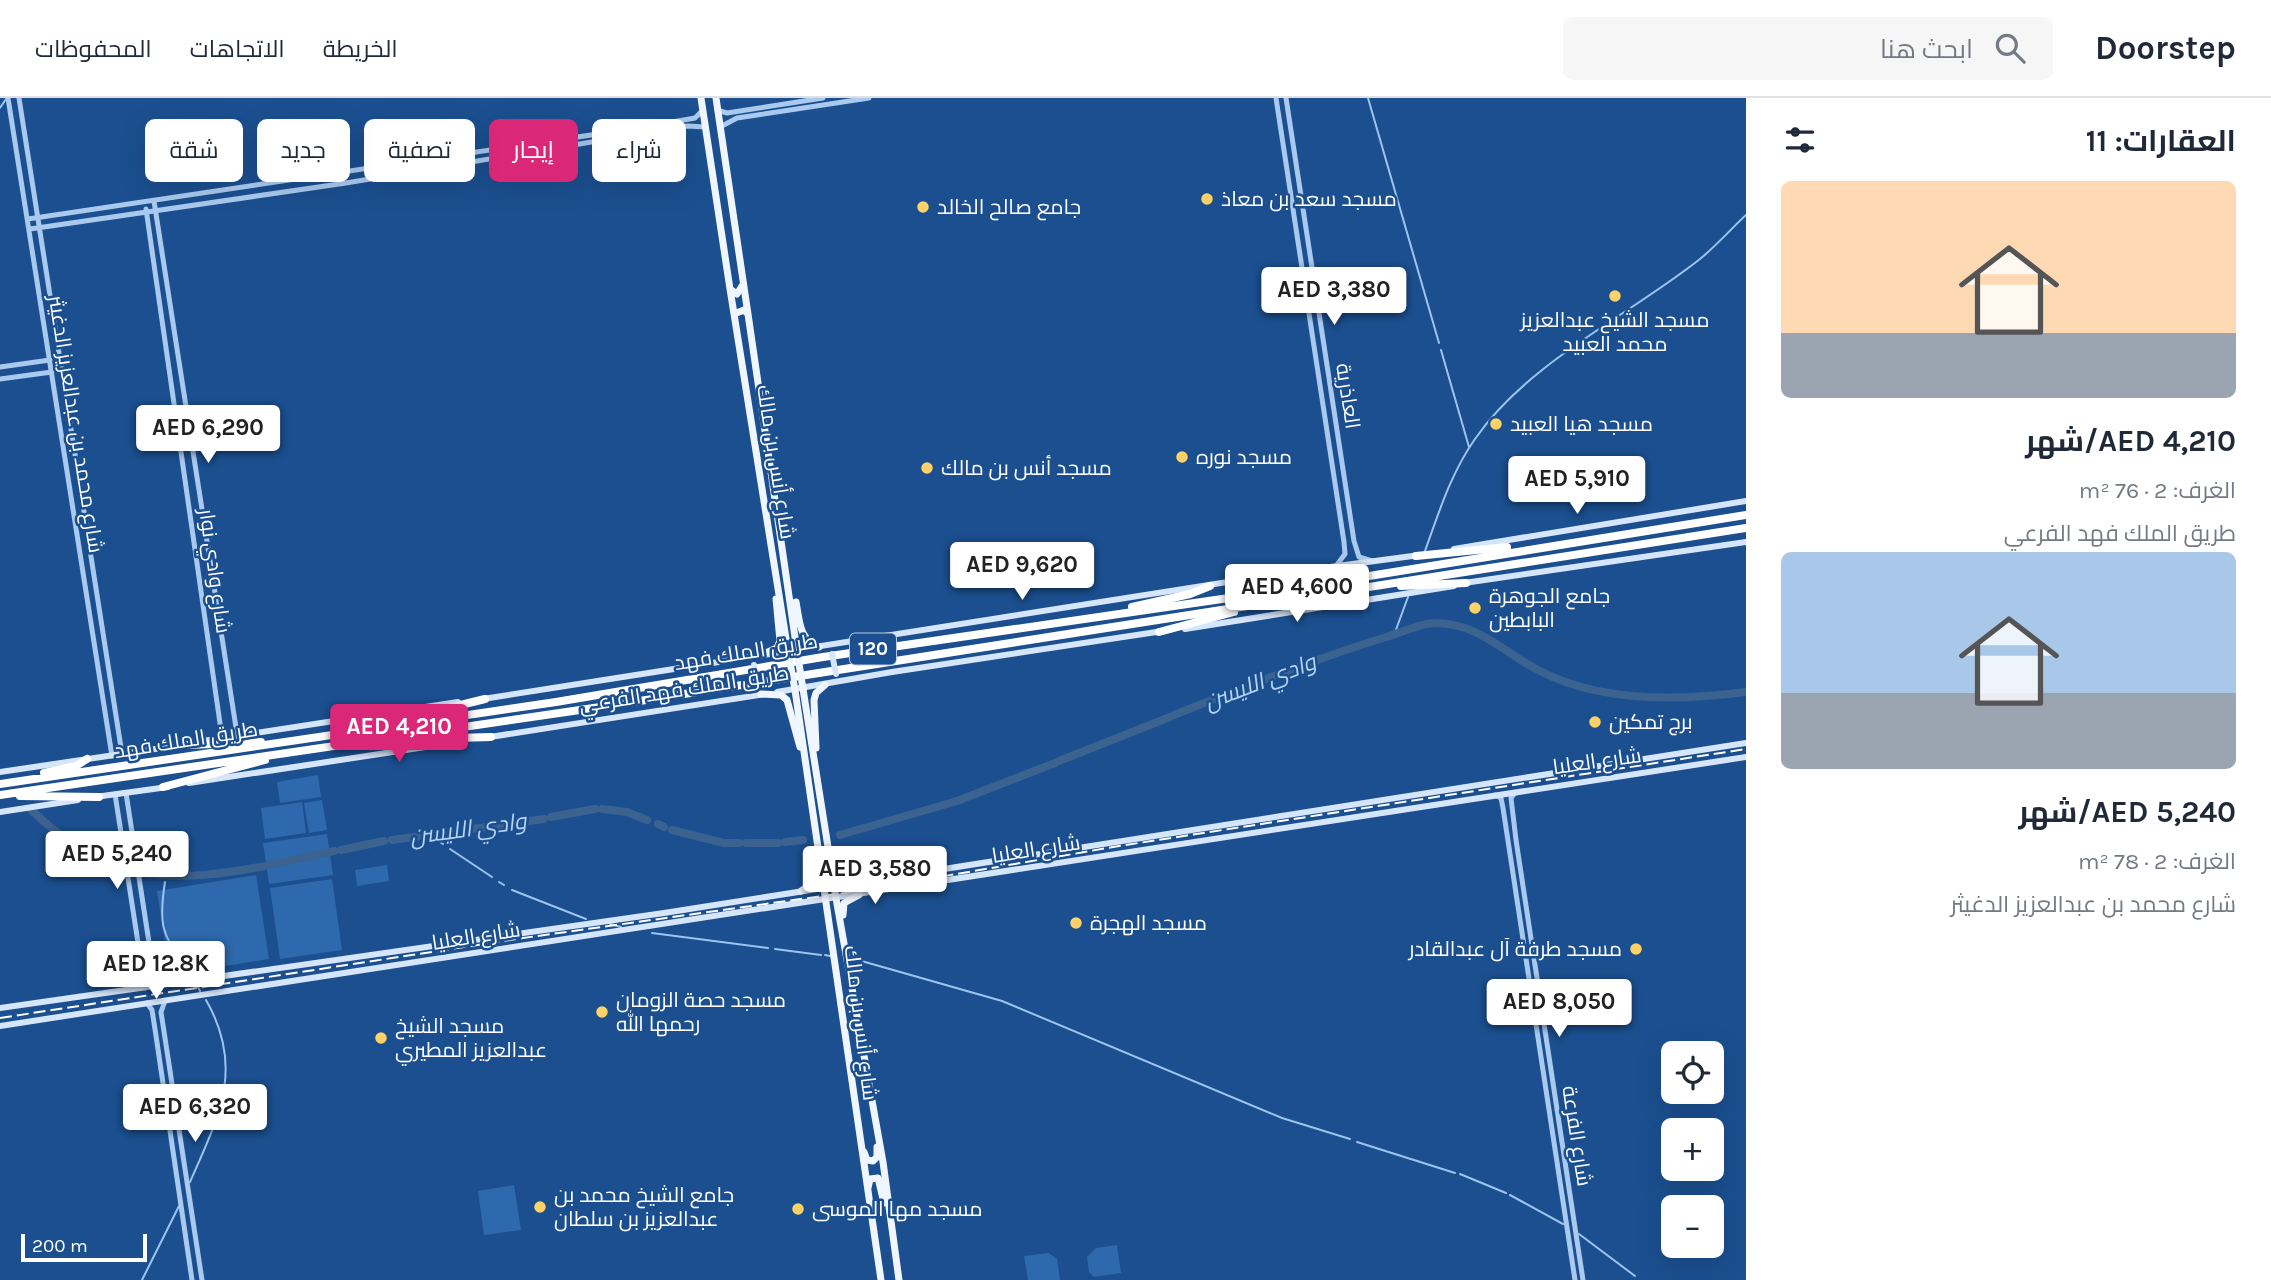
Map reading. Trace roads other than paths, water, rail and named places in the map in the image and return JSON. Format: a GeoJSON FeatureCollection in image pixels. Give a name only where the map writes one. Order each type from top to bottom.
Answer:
{"type":"FeatureCollection","features":[{"type":"Feature","properties":{"kind":"highway"},"geometry":{"type":"LineString","coordinates":[[1721,518],[1746,509]]}},
{"type":"Feature","properties":{"kind":"highway","name":"طريق الملك فهد"},"geometry":{"type":"LineString","coordinates":[[0,783],[357,732],[823,657],[1115,615],[1746,515]]}},
{"type":"Feature","properties":{"kind":"highway","name":"طريق الملك فهد"},"geometry":{"type":"LineString","coordinates":[[0,795],[383,740],[1746,528]]}},
{"type":"Feature","properties":{"kind":"highway"},"geometry":{"type":"LineString","coordinates":[[1416,556],[1559,544]]}},
{"type":"Feature","properties":{"kind":"highway"},"geometry":{"type":"LineString","coordinates":[[1367,587],[1466,583]]}},
{"type":"Feature","properties":{"kind":"highway"},"geometry":{"type":"LineString","coordinates":[[1115,615],[1121,610],[1189,594],[1210,586]]}},
{"type":"Feature","properties":{"kind":"highway"},"geometry":{"type":"LineString","coordinates":[[1160,632],[1273,601]]}},
{"type":"Feature","properties":{"kind":"highway"},"geometry":{"type":"LineString","coordinates":[[357,732],[485,698]]}},
{"type":"Feature","properties":{"kind":"highway"},"geometry":{"type":"LineString","coordinates":[[383,740],[491,737]]}},
{"type":"Feature","properties":{"kind":"highway"},"geometry":{"type":"LineString","coordinates":[[186,745],[299,740]]}},
{"type":"Feature","properties":{"kind":"highway"},"geometry":{"type":"LineString","coordinates":[[163,787],[299,751]]}},
{"type":"Feature","properties":{"kind":"highway"},"geometry":{"type":"LineString","coordinates":[[0,783],[76,766],[87,759]]}},
{"type":"Feature","properties":{"kind":"highway"},"geometry":{"type":"LineString","coordinates":[[0,795],[99,797]]}},
{"type":"Feature","properties":{"kind":"main road","name":"شارع أنس بن مالك"},"geometry":{"type":"LineString","coordinates":[[701,98],[788,651],[799,690]]}},
{"type":"Feature","properties":{"kind":"main road","name":"شارع أنس بن مالك"},"geometry":{"type":"LineString","coordinates":[[716,98],[788,580],[797,651],[804,757],[874,1249],[881,1280]]}},
{"type":"Feature","properties":{"kind":"main road"},"geometry":{"type":"LineString","coordinates":[[730,289],[737,294],[742,291],[743,282]]}},
{"type":"Feature","properties":{"kind":"main road"},"geometry":{"type":"LineString","coordinates":[[734,314],[744,310],[748,314]]}},
{"type":"Feature","properties":{"kind":"main road","name":"طريق الملك فهد الفرعي"},"geometry":{"type":"LineString","coordinates":[[0,772],[1336,566],[1416,556],[1746,501]]}},
{"type":"Feature","properties":{"kind":"main road","name":"طريق الملك فهد الفرعي"},"geometry":{"type":"LineString","coordinates":[[0,812],[491,737],[746,696],[759,691],[799,690],[1437,590],[1466,583],[1746,542]]}},
{"type":"Feature","properties":{"kind":"main road"},"geometry":{"type":"LineString","coordinates":[[788,580],[802,636],[808,643],[819,647]]}},
{"type":"Feature","properties":{"kind":"main road"},"geometry":{"type":"LineString","coordinates":[[761,655],[777,648],[780,641],[777,581]]}},
{"type":"Feature","properties":{"kind":"main road"},"geometry":{"type":"LineString","coordinates":[[839,644],[832,654],[836,674],[843,681]]}},
{"type":"Feature","properties":{"kind":"main road"},"geometry":{"type":"LineString","coordinates":[[740,658],[750,660],[754,666],[759,691],[781,695],[787,700],[804,757]]}},
{"type":"Feature","properties":{"kind":"main road"},"geometry":{"type":"LineString","coordinates":[[815,755],[817,734],[814,700],[816,693],[825,685]]}},
{"type":"Feature","properties":{"kind":"main road"},"geometry":{"type":"LineString","coordinates":[[799,690],[815,755],[836,898],[843,923],[900,1280]]}},
{"type":"Feature","properties":{"kind":"main road","name":"شارع العليا"},"geometry":{"type":"LineString","coordinates":[[0,1008],[835,886],[1746,743]]}},
{"type":"Feature","properties":{"kind":"main road","name":"شارع العليا"},"geometry":{"type":"LineString","coordinates":[[0,1026],[859,895],[1492,794],[1746,757]]}},
{"type":"Feature","properties":{"kind":"main road"},"geometry":{"type":"LineString","coordinates":[[801,891],[815,881],[820,857]]}},
{"type":"Feature","properties":{"kind":"main road"},"geometry":{"type":"LineString","coordinates":[[831,860],[842,877],[858,881]]}},
{"type":"Feature","properties":{"kind":"main road"},"geometry":{"type":"LineString","coordinates":[[843,923],[844,903],[859,895]]}},
{"type":"Feature","properties":{"kind":"main road"},"geometry":{"type":"LineString","coordinates":[[853,1104],[865,1158],[873,1161],[877,1155],[871,1097]]}},
{"type":"Feature","properties":{"kind":"main road"},"geometry":{"type":"LineString","coordinates":[[874,1249],[869,1188],[872,1177],[880,1180],[895,1251]]}},
{"type":"Feature","properties":{"kind":"street","name":"شارع محمد بن عبدالعزيز الدغيثر"},"geometry":{"type":"LineString","coordinates":[[8,98],[112,756]]}},
{"type":"Feature","properties":{"kind":"street","name":"شارع محمد بن عبدالعزيز الدغيثر"},"geometry":{"type":"LineString","coordinates":[[19,98],[122,754]]}},
{"type":"Feature","properties":{"kind":"street"},"geometry":{"type":"LineString","coordinates":[[797,106],[823,98]]}},
{"type":"Feature","properties":{"kind":"street"},"geometry":{"type":"LineString","coordinates":[[720,127],[740,115],[869,98]]}},
{"type":"Feature","properties":{"kind":"street","name":"العاذرية"},"geometry":{"type":"LineString","coordinates":[[1276,98],[1344,542],[1345,554],[1336,566]]}},
{"type":"Feature","properties":{"kind":"street","name":"العاذرية"},"geometry":{"type":"LineString","coordinates":[[1286,98],[1354,541]]}},
{"type":"Feature","properties":{"kind":"street"},"geometry":{"type":"LineString","coordinates":[[686,123],[703,110]]}},
{"type":"Feature","properties":{"kind":"street"},"geometry":{"type":"LineString","coordinates":[[717,110],[740,115]]}},
{"type":"Feature","properties":{"kind":"street"},"geometry":{"type":"LineString","coordinates":[[686,123],[706,127]]}},
{"type":"Feature","properties":{"kind":"street"},"geometry":{"type":"LineString","coordinates":[[1281,128],[1290,127]]}},
{"type":"Feature","properties":{"kind":"street"},"geometry":{"type":"LineString","coordinates":[[28,219],[592,137]]}},
{"type":"Feature","properties":{"kind":"street"},"geometry":{"type":"LineString","coordinates":[[30,229],[346,183],[592,140]]}},
{"type":"Feature","properties":{"kind":"street","name":"شارع وادي نوار"},"geometry":{"type":"LineString","coordinates":[[154,201],[237,734]]}},
{"type":"Feature","properties":{"kind":"street","name":"شارع وادي نوار"},"geometry":{"type":"LineString","coordinates":[[145,202],[222,737]]}},
{"type":"Feature","properties":{"kind":"street"},"geometry":{"type":"LineString","coordinates":[[1314,345],[1324,343]]}},
{"type":"Feature","properties":{"kind":"street"},"geometry":{"type":"LineString","coordinates":[[0,368],[50,360]]}},
{"type":"Feature","properties":{"kind":"street"},"geometry":{"type":"LineString","coordinates":[[0,379],[52,372]]}},
{"type":"Feature","properties":{"kind":"street"},"geometry":{"type":"LineString","coordinates":[[171,379],[182,378]]}},
{"type":"Feature","properties":{"kind":"street"},"geometry":{"type":"LineString","coordinates":[[1344,542],[1351,547],[1354,541]]}},
{"type":"Feature","properties":{"kind":"street"},"geometry":{"type":"LineString","coordinates":[[1354,541],[1359,557],[1375,562]]}},
{"type":"Feature","properties":{"kind":"street"},"geometry":{"type":"LineString","coordinates":[[195,545],[206,543]]}},
{"type":"Feature","properties":{"kind":"street","name":"شارع الفرعة"},"geometry":{"type":"LineString","coordinates":[[1517,791],[1511,797],[1512,807],[1583,1280]]}},
{"type":"Feature","properties":{"kind":"street"},"geometry":{"type":"LineString","coordinates":[[126,793],[154,975],[159,986]]}},
{"type":"Feature","properties":{"kind":"street"},"geometry":{"type":"LineString","coordinates":[[115,794],[146,976],[145,988]]}},
{"type":"Feature","properties":{"kind":"street","name":"شارع الفرعة"},"geometry":{"type":"LineString","coordinates":[[1492,794],[1501,798],[1503,808],[1575,1280]]}},
{"type":"Feature","properties":{"kind":"street"},"geometry":{"type":"LineString","coordinates":[[1503,808],[1512,807]]}},
{"type":"Feature","properties":{"kind":"street"},"geometry":{"type":"LineString","coordinates":[[146,976],[154,975]]}},
{"type":"Feature","properties":{"kind":"street"},"geometry":{"type":"LineString","coordinates":[[166,1001],[161,1006],[162,1017],[202,1280]]}},
{"type":"Feature","properties":{"kind":"street"},"geometry":{"type":"LineString","coordinates":[[147,1003],[155,1029],[192,1280]]}},
{"type":"Feature","properties":{"kind":"street"},"geometry":{"type":"LineString","coordinates":[[153,1018],[157,1014],[162,1017]]}},
{"type":"Feature","properties":{"kind":"street"},"geometry":{"type":"LineString","coordinates":[[155,1029],[164,1027]]}},
{"type":"Feature","properties":{"kind":"waterway"},"geometry":{"type":"LineString","coordinates":[[1368,98],[1439,343]]}},
{"type":"Feature","properties":{"kind":"waterway"},"geometry":{"type":"LineString","coordinates":[[0,108],[6,99]]}},
{"type":"Feature","properties":{"kind":"waterway"},"geometry":{"type":"LineString","coordinates":[[1425,551],[1459,465],[1475,439],[1497,412],[1550,364],[1700,259],[1746,215]]}},
{"type":"Feature","properties":{"kind":"waterway"},"geometry":{"type":"LineString","coordinates":[[1441,350],[1469,447]]}},
{"type":"Feature","properties":{"kind":"waterway"},"geometry":{"type":"LineString","coordinates":[[1394,635],[1408,597]]}},
{"type":"Feature","properties":{"kind":"waterway","name":"وادي الليسن"},"geometry":{"type":"LineString","coordinates":[[1174,715],[1330,656],[1434,623],[1450,624],[1477,633],[1538,670],[1587,689],[1667,698],[1746,692]]}},
{"type":"Feature","properties":{"kind":"waterway","name":"وادي الليسن"},"geometry":{"type":"LineString","coordinates":[[1059,761],[1170,717]]}},
{"type":"Feature","properties":{"kind":"waterway","name":"وادي الليسن"},"geometry":{"type":"LineString","coordinates":[[840,835],[957,801],[1055,763]]}},
{"type":"Feature","properties":{"kind":"waterway","name":"وادي الليسن"},"geometry":{"type":"LineString","coordinates":[[30,809],[88,855],[110,865],[137,872],[194,876],[250,869],[334,851]]}},
{"type":"Feature","properties":{"kind":"waterway","name":"وادي الليسن"},"geometry":{"type":"LineString","coordinates":[[551,817],[595,809]]}},
{"type":"Feature","properties":{"kind":"waterway","name":"وادي الليسن"},"geometry":{"type":"LineString","coordinates":[[602,809],[627,812],[647,820]]}},
{"type":"Feature","properties":{"kind":"waterway","name":"وادي الليسن"},"geometry":{"type":"LineString","coordinates":[[392,840],[544,819]]}},
{"type":"Feature","properties":{"kind":"waterway","name":"وادي الليسن"},"geometry":{"type":"LineString","coordinates":[[658,824],[664,827]]}},
{"type":"Feature","properties":{"kind":"waterway","name":"وادي الليسن"},"geometry":{"type":"LineString","coordinates":[[672,830],[724,843],[739,843]]}},
{"type":"Feature","properties":{"kind":"waterway"},"geometry":{"type":"LineString","coordinates":[[428,834],[443,844]]}},
{"type":"Feature","properties":{"kind":"waterway","name":"وادي الليسن"},"geometry":{"type":"LineString","coordinates":[[785,842],[803,840]]}},
{"type":"Feature","properties":{"kind":"waterway","name":"وادي الليسن"},"geometry":{"type":"LineString","coordinates":[[341,850],[384,841]]}},
{"type":"Feature","properties":{"kind":"waterway","name":"وادي الليسن"},"geometry":{"type":"LineString","coordinates":[[746,843],[778,843]]}},
{"type":"Feature","properties":{"kind":"waterway"},"geometry":{"type":"LineString","coordinates":[[450,849],[492,877]]}},
{"type":"Feature","properties":{"kind":"waterway"},"geometry":{"type":"LineString","coordinates":[[165,882],[162,912],[165,933],[191,976]]}},
{"type":"Feature","properties":{"kind":"waterway"},"geometry":{"type":"LineString","coordinates":[[499,882],[504,885]]}},
{"type":"Feature","properties":{"kind":"waterway"},"geometry":{"type":"LineString","coordinates":[[512,890],[586,919]]}},
{"type":"Feature","properties":{"kind":"waterway"},"geometry":{"type":"LineString","coordinates":[[610,924],[621,927]]}},
{"type":"Feature","properties":{"kind":"waterway"},"geometry":{"type":"LineString","coordinates":[[652,933],[768,948]]}},
{"type":"Feature","properties":{"kind":"waterway"},"geometry":{"type":"LineString","coordinates":[[775,949],[821,955]]}},
{"type":"Feature","properties":{"kind":"waterway"},"geometry":{"type":"LineString","coordinates":[[825,955],[830,956]]}},
{"type":"Feature","properties":{"kind":"waterway"},"geometry":{"type":"LineString","coordinates":[[851,958],[1002,1001],[1282,1118],[1350,1139]]}},
{"type":"Feature","properties":{"kind":"waterway"},"geometry":{"type":"LineString","coordinates":[[197,985],[200,991]]}},
{"type":"Feature","properties":{"kind":"waterway"},"geometry":{"type":"LineString","coordinates":[[190,1182],[218,1113],[226,1070],[218,1025],[206,1000]]}},
{"type":"Feature","properties":{"kind":"waterway"},"geometry":{"type":"LineString","coordinates":[[1357,1142],[1455,1173]]}},
{"type":"Feature","properties":{"kind":"waterway"},"geometry":{"type":"LineString","coordinates":[[1460,1174],[1506,1193]]}},
{"type":"Feature","properties":{"kind":"waterway"},"geometry":{"type":"LineString","coordinates":[[1510,1195],[1563,1224]]}},
{"type":"Feature","properties":{"kind":"waterway"},"geometry":{"type":"LineString","coordinates":[[142,1280],[179,1206]]}},
{"type":"Feature","properties":{"kind":"waterway"},"geometry":{"type":"LineString","coordinates":[[1579,1234],[1635,1276]]}},
{"type":"Feature","properties":{"kind":"railway"},"geometry":{"type":"LineString","coordinates":[[0,1018],[523,938],[858,891],[1119,846],[1746,749]]}},
{"type":"Feature","properties":{"kind":"place","name":"مسجد سعد بن معاذ"},"geometry":{"type":"Point","coordinates":[1207,199]}},
{"type":"Feature","properties":{"kind":"place","name":"جامع صالح الخالد"},"geometry":{"type":"Point","coordinates":[923,207]}},
{"type":"Feature","properties":{"kind":"place","name":"مسجد الشيخ عبدالعزيز محمد العبيد"},"geometry":{"type":"Point","coordinates":[1615,296]}},
{"type":"Feature","properties":{"kind":"place","name":"مسجد هيا العبيد"},"geometry":{"type":"Point","coordinates":[1496,424]}},
{"type":"Feature","properties":{"kind":"place","name":"مسجد نوره"},"geometry":{"type":"Point","coordinates":[1182,457]}},
{"type":"Feature","properties":{"kind":"place","name":"مسجد أنس بن مالك"},"geometry":{"type":"Point","coordinates":[927,468]}},
{"type":"Feature","properties":{"kind":"place","name":"جامع الجوهرة البابطين"},"geometry":{"type":"Point","coordinates":[1475,608]}},
{"type":"Feature","properties":{"kind":"place","name":"برج تمكين"},"geometry":{"type":"Point","coordinates":[1595,722]}},
{"type":"Feature","properties":{"kind":"place","name":"مسجد الهجرة"},"geometry":{"type":"Point","coordinates":[1076,923]}},
{"type":"Feature","properties":{"kind":"place","name":"مسجد طرفة آل عبدالقادر"},"geometry":{"type":"Point","coordinates":[1636,949]}},
{"type":"Feature","properties":{"kind":"place","name":"مسجد حصة الزومان رحمها الله"},"geometry":{"type":"Point","coordinates":[602,1012]}},
{"type":"Feature","properties":{"kind":"place","name":"مسجد الشيخ عبدالعزيز المطيري"},"geometry":{"type":"Point","coordinates":[381,1038]}},
{"type":"Feature","properties":{"kind":"place","name":"جامع الشيخ محمد بن عبدالعزيز بن سلطان"},"geometry":{"type":"Point","coordinates":[540,1207]}},
{"type":"Feature","properties":{"kind":"place","name":"مسجد مها الموسى"},"geometry":{"type":"Point","coordinates":[798,1209]}}]}
